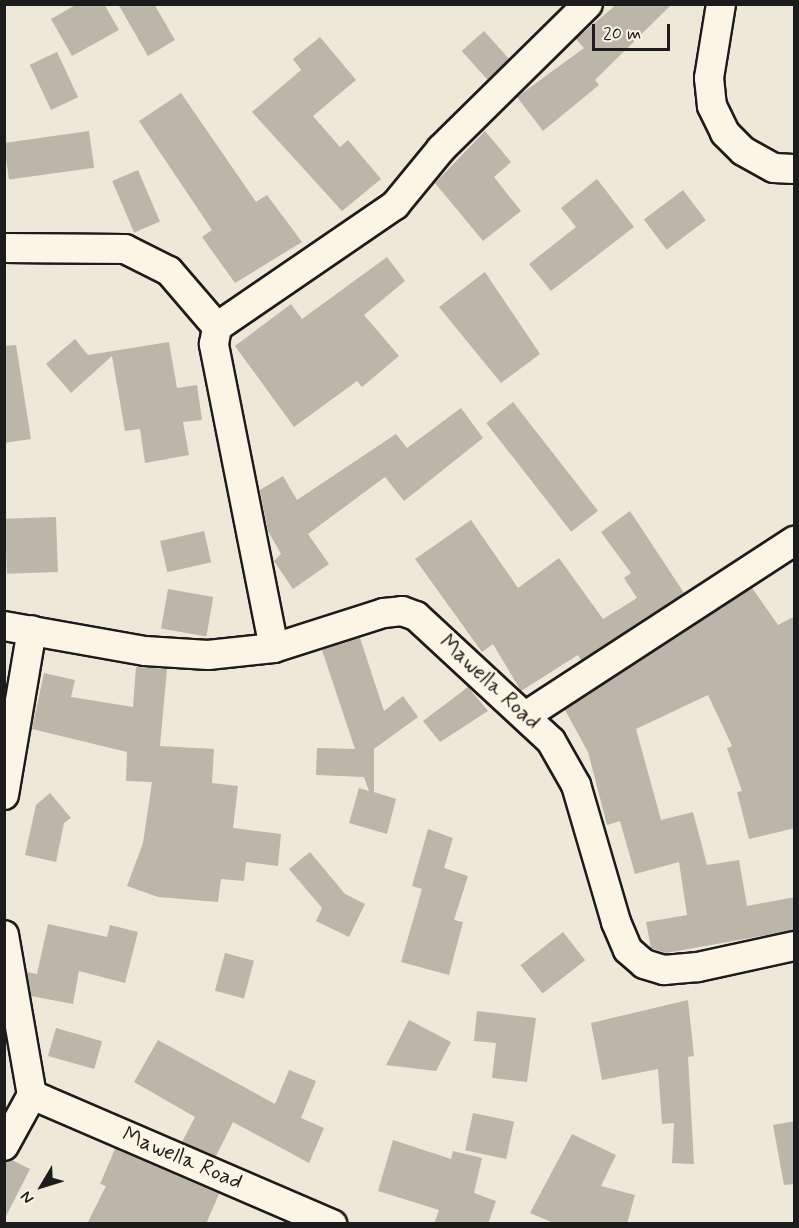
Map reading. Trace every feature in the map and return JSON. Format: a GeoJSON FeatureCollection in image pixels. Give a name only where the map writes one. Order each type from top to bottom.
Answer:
{"type":"FeatureCollection","features":[{"type":"Feature","properties":{"kind":"street"},"geometry":{"type":"LineString","coordinates":[[274,648],[214,344],[217,327],[395,205],[441,149],[588,4]]}},
{"type":"Feature","properties":{"kind":"street"},"geometry":{"type":"LineString","coordinates":[[720,4],[709,78],[712,106],[725,133],[743,151],[774,168],[795,169]]}},
{"type":"Feature","properties":{"kind":"street"},"geometry":{"type":"LineString","coordinates":[[4,248],[125,249],[169,271],[217,327]]}},
{"type":"Feature","properties":{"kind":"street"},"geometry":{"type":"LineString","coordinates":[[527,715],[795,541]]}},
{"type":"Feature","properties":{"kind":"street","name":"Mawella Road"},"geometry":{"type":"LineString","coordinates":[[18,628],[145,651],[208,655],[274,648],[402,611],[430,627],[494,693],[527,715],[551,741],[576,785],[616,922],[628,950],[644,964],[664,970],[698,967],[795,946]]}},
{"type":"Feature","properties":{"kind":"street"},"geometry":{"type":"LineString","coordinates":[[4,795],[18,628]]}},
{"type":"Feature","properties":{"kind":"street"},"geometry":{"type":"LineString","coordinates":[[4,935],[19,996],[32,1095],[4,1146]]}},
{"type":"Feature","properties":{"kind":"street","name":"Mawella Road"},"geometry":{"type":"LineString","coordinates":[[32,1095],[332,1224]]}},
{"type":"Feature","properties":{"kind":"building"},"geometry":{"type":"Polygon","coordinates":[[[77,4],[104,4],[119,30],[72,56],[51,19],[77,4]]]}},
{"type":"Feature","properties":{"kind":"building"},"geometry":{"type":"Polygon","coordinates":[[[118,4],[154,4],[175,40],[148,56],[118,4]]]}},
{"type":"Feature","properties":{"kind":"building"},"geometry":{"type":"Polygon","coordinates":[[[617,4],[672,4],[595,80],[599,85],[543,131],[517,97],[584,48],[576,39],[617,4]]]}},
{"type":"Feature","properties":{"kind":"building"},"geometry":{"type":"Polygon","coordinates":[[[484,31],[509,59],[487,79],[462,51],[484,31]]]}},
{"type":"Feature","properties":{"kind":"building"},"geometry":{"type":"Polygon","coordinates":[[[320,37],[356,80],[313,116],[340,147],[348,140],[381,179],[342,211],[252,112],[301,70],[293,59],[320,37]]]}},
{"type":"Feature","properties":{"kind":"building"},"geometry":{"type":"Polygon","coordinates":[[[57,52],[78,97],[51,110],[30,65],[57,52]]]}},
{"type":"Feature","properties":{"kind":"building"},"geometry":{"type":"Polygon","coordinates":[[[181,93],[256,202],[267,195],[302,242],[235,283],[202,237],[212,230],[139,121],[181,93]]]}},
{"type":"Feature","properties":{"kind":"building"},"geometry":{"type":"Polygon","coordinates":[[[89,131],[94,168],[9,180],[4,143],[89,131]]]}},
{"type":"Feature","properties":{"kind":"building"},"geometry":{"type":"Polygon","coordinates":[[[485,131],[511,162],[494,177],[521,211],[483,241],[435,183],[485,131]]]}},
{"type":"Feature","properties":{"kind":"building"},"geometry":{"type":"Polygon","coordinates":[[[138,170],[160,222],[134,232],[112,181],[138,170]]]}},
{"type":"Feature","properties":{"kind":"building"},"geometry":{"type":"Polygon","coordinates":[[[597,179],[634,227],[551,291],[529,264],[576,227],[561,208],[597,179]]]}},
{"type":"Feature","properties":{"kind":"building"},"geometry":{"type":"Polygon","coordinates":[[[683,190],[706,220],[667,250],[644,219],[683,190]]]}},
{"type":"Feature","properties":{"kind":"building"},"geometry":{"type":"Polygon","coordinates":[[[387,257],[405,281],[364,315],[399,356],[362,387],[357,381],[294,427],[235,346],[291,304],[302,319],[387,257]]]}},
{"type":"Feature","properties":{"kind":"building"},"geometry":{"type":"Polygon","coordinates":[[[485,272],[540,354],[501,383],[439,307],[485,272]]]}},
{"type":"Feature","properties":{"kind":"building"},"geometry":{"type":"Polygon","coordinates":[[[75,339],[88,355],[169,342],[177,388],[197,385],[202,420],[183,422],[189,455],[145,463],[140,429],[125,431],[112,356],[71,393],[46,364],[75,339]]]}},
{"type":"Feature","properties":{"kind":"building"},"geometry":{"type":"Polygon","coordinates":[[[16,345],[31,439],[4,443],[4,346],[16,345]]]}},
{"type":"Feature","properties":{"kind":"building"},"geometry":{"type":"Polygon","coordinates":[[[513,402],[598,511],[571,532],[486,423],[513,402]]]}},
{"type":"Feature","properties":{"kind":"building"},"geometry":{"type":"Polygon","coordinates":[[[461,408],[483,438],[404,501],[385,477],[308,534],[329,564],[293,589],[274,561],[281,554],[268,531],[260,490],[283,476],[297,500],[396,434],[407,448],[461,408]]]}},
{"type":"Feature","properties":{"kind":"building"},"geometry":{"type":"Polygon","coordinates":[[[630,511],[684,593],[581,660],[578,655],[521,691],[493,644],[482,652],[415,559],[471,520],[518,588],[559,558],[603,619],[637,598],[624,578],[631,573],[601,532],[630,511]]]}},
{"type":"Feature","properties":{"kind":"building"},"geometry":{"type":"Polygon","coordinates":[[[56,517],[58,572],[7,574],[5,519],[56,517]]]}},
{"type":"Feature","properties":{"kind":"building"},"geometry":{"type":"Polygon","coordinates":[[[204,531],[211,562],[167,572],[160,541],[204,531]]]}},
{"type":"Feature","properties":{"kind":"building"},"geometry":{"type":"Polygon","coordinates":[[[752,588],[778,625],[795,616],[795,828],[749,839],[737,792],[742,791],[727,748],[732,746],[708,695],[636,729],[661,820],[693,812],[707,865],[739,860],[747,906],[795,897],[795,930],[666,953],[651,948],[646,922],[687,915],[679,862],[635,874],[620,821],[607,825],[588,752],[565,710],[752,588]]]}},
{"type":"Feature","properties":{"kind":"building"},"geometry":{"type":"Polygon","coordinates":[[[168,589],[213,597],[206,636],[161,628],[168,589]]]}},
{"type":"Feature","properties":{"kind":"building"},"geometry":{"type":"Polygon","coordinates":[[[360,638],[384,711],[403,696],[418,717],[374,749],[374,792],[396,799],[387,834],[349,823],[359,788],[369,791],[364,777],[316,775],[317,748],[355,749],[322,650],[360,638]]]}},
{"type":"Feature","properties":{"kind":"building"},"geometry":{"type":"Polygon","coordinates":[[[136,667],[167,669],[160,746],[214,749],[212,783],[238,786],[233,828],[281,834],[278,866],[246,862],[244,881],[221,879],[218,902],[158,897],[127,886],[143,843],[152,782],[126,781],[127,752],[32,729],[44,673],[75,680],[71,697],[133,707],[136,667]]]}},
{"type":"Feature","properties":{"kind":"building"},"geometry":{"type":"Polygon","coordinates":[[[468,687],[488,711],[440,742],[423,721],[468,687]]]}},
{"type":"Feature","properties":{"kind":"building"},"geometry":{"type":"Polygon","coordinates":[[[50,793],[71,818],[64,823],[56,862],[25,855],[36,805],[50,793]]]}},
{"type":"Feature","properties":{"kind":"building"},"geometry":{"type":"Polygon","coordinates":[[[428,829],[453,838],[444,868],[468,876],[454,920],[463,922],[449,975],[401,962],[422,889],[412,886],[428,829]]]}},
{"type":"Feature","properties":{"kind":"building"},"geometry":{"type":"Polygon","coordinates":[[[310,852],[345,894],[365,904],[349,937],[316,921],[322,908],[289,869],[310,852]]]}},
{"type":"Feature","properties":{"kind":"building"},"geometry":{"type":"Polygon","coordinates":[[[48,924],[107,937],[110,925],[138,932],[125,983],[79,971],[73,1004],[31,996],[27,972],[37,974],[48,924]]]}},
{"type":"Feature","properties":{"kind":"building"},"geometry":{"type":"Polygon","coordinates":[[[563,932],[585,960],[543,994],[520,965],[563,932]]]}},
{"type":"Feature","properties":{"kind":"building"},"geometry":{"type":"Polygon","coordinates":[[[225,953],[254,961],[244,998],[215,991],[225,953]]]}},
{"type":"Feature","properties":{"kind":"building"},"geometry":{"type":"Polygon","coordinates":[[[688,1000],[694,1056],[688,1057],[694,1164],[672,1163],[674,1123],[662,1124],[658,1069],[602,1080],[591,1023],[688,1000]]]}},
{"type":"Feature","properties":{"kind":"building"},"geometry":{"type":"Polygon","coordinates":[[[477,1011],[536,1018],[527,1082],[492,1078],[496,1043],[474,1041],[477,1011]]]}},
{"type":"Feature","properties":{"kind":"building"},"geometry":{"type":"Polygon","coordinates":[[[409,1020],[451,1042],[436,1071],[386,1065],[409,1020]]]}},
{"type":"Feature","properties":{"kind":"building"},"geometry":{"type":"Polygon","coordinates":[[[56,1028],[102,1041],[94,1069],[48,1056],[56,1028]]]}},
{"type":"Feature","properties":{"kind":"building"},"geometry":{"type":"Polygon","coordinates":[[[158,1040],[275,1104],[289,1070],[316,1081],[301,1118],[324,1128],[309,1163],[233,1122],[216,1156],[182,1142],[195,1117],[134,1082],[158,1040]]]}},
{"type":"Feature","properties":{"kind":"building"},"geometry":{"type":"Polygon","coordinates":[[[473,1113],[514,1122],[506,1159],[465,1150],[473,1113]]]}},
{"type":"Feature","properties":{"kind":"building"},"geometry":{"type":"Polygon","coordinates":[[[795,1121],[795,1184],[784,1185],[773,1125],[795,1121]]]}},
{"type":"Feature","properties":{"kind":"building"},"geometry":{"type":"Polygon","coordinates":[[[572,1134],[616,1155],[601,1186],[635,1195],[627,1224],[556,1224],[530,1213],[572,1134]]]}},
{"type":"Feature","properties":{"kind":"building"},"geometry":{"type":"Polygon","coordinates":[[[393,1140],[451,1159],[453,1151],[482,1158],[474,1193],[496,1201],[488,1224],[434,1224],[439,1210],[378,1191],[393,1140]]]}},
{"type":"Feature","properties":{"kind":"building"},"geometry":{"type":"Polygon","coordinates":[[[115,1149],[219,1194],[206,1224],[87,1224],[106,1186],[100,1184],[115,1149]]]}},
{"type":"Feature","properties":{"kind":"building"},"geometry":{"type":"Polygon","coordinates":[[[12,1160],[30,1169],[4,1220],[4,1162],[12,1160]]]}}]}
